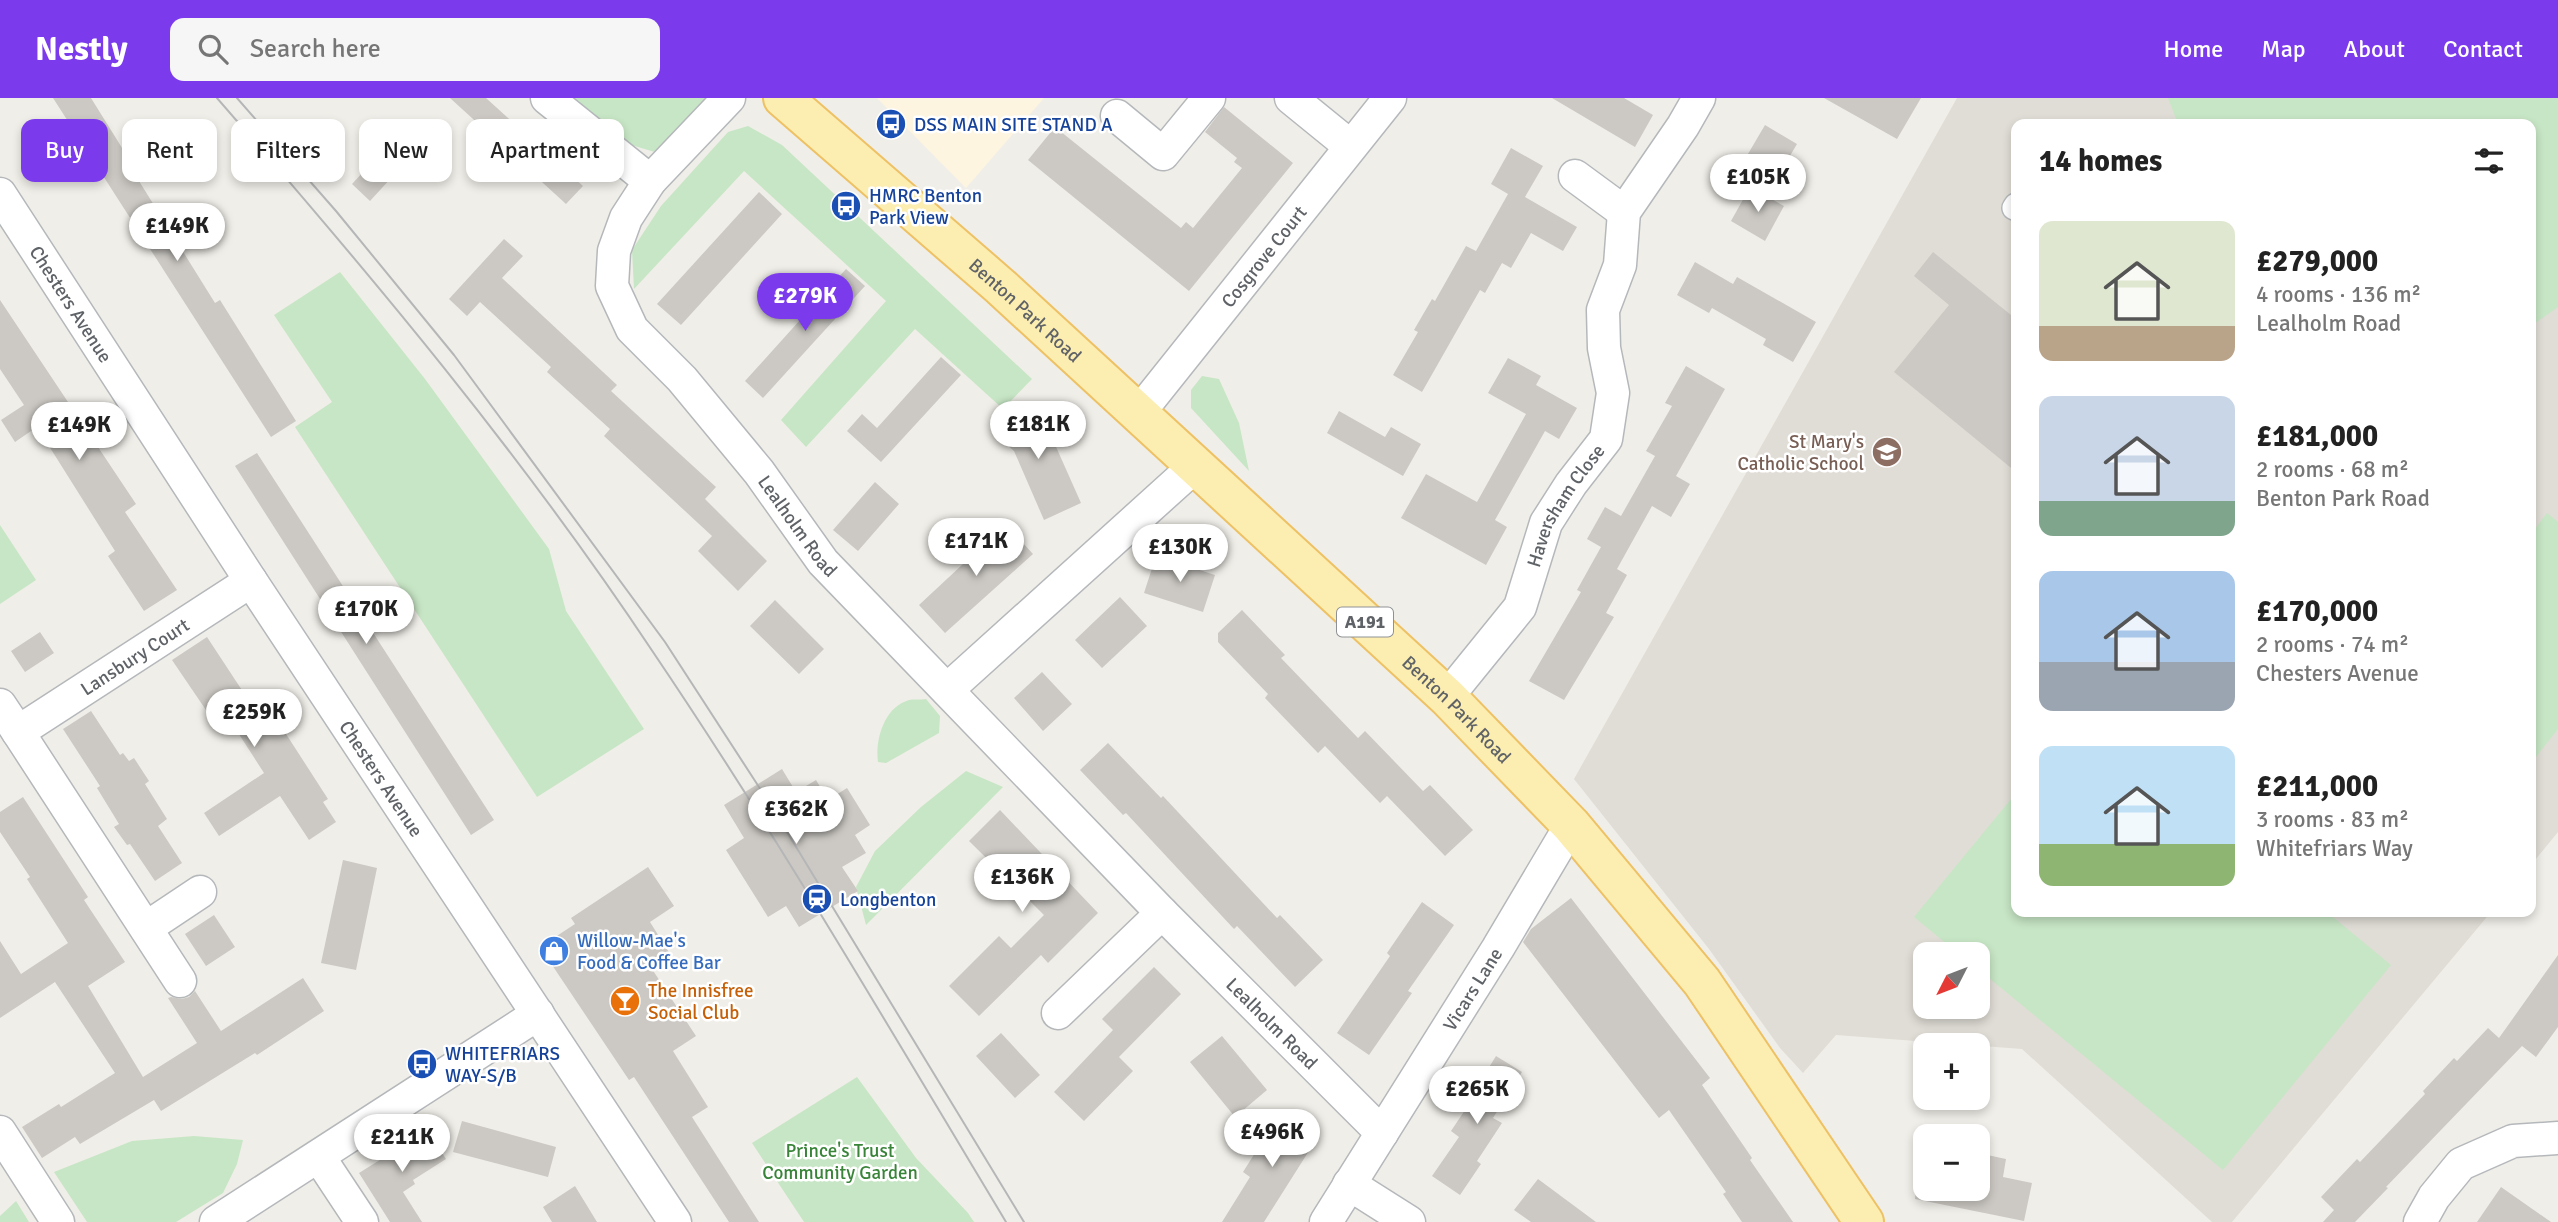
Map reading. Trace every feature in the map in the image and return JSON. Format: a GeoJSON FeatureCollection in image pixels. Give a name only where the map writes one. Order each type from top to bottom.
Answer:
{"type":"FeatureCollection","features":[{"type":"Feature","properties":{"kind":"main road","name":"Benton Park Road"},"geometry":{"type":"LineString","coordinates":[[783,98],[1001,287],[1137,415],[1447,697],[1571,825],[1702,982],[1864,1222]]}},
{"type":"Feature","properties":{"kind":"street"},"geometry":{"type":"LineString","coordinates":[[547,98],[650,181]]}},
{"type":"Feature","properties":{"kind":"street","name":"Lealholm Road"},"geometry":{"type":"LineString","coordinates":[[729,98],[650,181],[626,218],[614,251],[612,286],[632,329],[682,379],[760,472],[823,562],[1163,914],[1382,1133]]}},
{"type":"Feature","properties":{"kind":"street"},"geometry":{"type":"LineString","coordinates":[[1117,116],[1163,154],[1209,98]]}},
{"type":"Feature","properties":{"kind":"street"},"geometry":{"type":"LineString","coordinates":[[1291,98],[1350,146]]}},
{"type":"Feature","properties":{"kind":"street","name":"Cosgrove Court"},"geometry":{"type":"LineString","coordinates":[[1137,415],[1390,98]]}},
{"type":"Feature","properties":{"kind":"street"},"geometry":{"type":"LineString","coordinates":[[1575,176],[1624,212],[1683,127],[1699,98]]}},
{"type":"Feature","properties":{"kind":"street","name":"Chesters Avenue"},"geometry":{"type":"LineString","coordinates":[[0,194],[251,582],[675,1222]]}},
{"type":"Feature","properties":{"kind":"street","name":"Haversham Close"},"geometry":{"type":"LineString","coordinates":[[1447,697],[1520,607],[1546,523],[1571,484],[1606,439],[1613,393],[1604,348],[1602,310],[1620,265],[1624,212]]}},
{"type":"Feature","properties":{"kind":"street"},"geometry":{"type":"LineString","coordinates":[[947,690],[1194,467]]}},
{"type":"Feature","properties":{"kind":"street","name":"Lansbury Court"},"geometry":{"type":"LineString","coordinates":[[18,732],[251,582]]}},
{"type":"Feature","properties":{"kind":"street"},"geometry":{"type":"LineString","coordinates":[[0,705],[180,981]]}},
{"type":"Feature","properties":{"kind":"street","name":"Vicars Lane"},"geometry":{"type":"LineString","coordinates":[[1326,1222],[1498,948],[1571,825]]}},
{"type":"Feature","properties":{"kind":"street"},"geometry":{"type":"LineString","coordinates":[[146,928],[200,892]]}},
{"type":"Feature","properties":{"kind":"street"},"geometry":{"type":"LineString","coordinates":[[1058,1013],[1163,914]]}},
{"type":"Feature","properties":{"kind":"street"},"geometry":{"type":"LineString","coordinates":[[216,1222],[538,1014]]}},
{"type":"Feature","properties":{"kind":"street"},"geometry":{"type":"LineString","coordinates":[[0,1132],[58,1222]]}},
{"type":"Feature","properties":{"kind":"street"},"geometry":{"type":"LineString","coordinates":[[2420,1222],[2434,1197],[2462,1164],[2513,1141],[2558,1139]]}},
{"type":"Feature","properties":{"kind":"street"},"geometry":{"type":"LineString","coordinates":[[319,1157],[362,1222]]}},
{"type":"Feature","properties":{"kind":"street"},"geometry":{"type":"LineString","coordinates":[[1349,1184],[1409,1222]]}},
{"type":"Feature","properties":{"kind":"shaded area"},"geometry":{"type":"Polygon","coordinates":[[[877,98],[1044,98],[966,188],[877,98]]]}},
{"type":"Feature","properties":{"kind":"shaded area","name":"St Mary's Catholic School"},"geometry":{"type":"Polygon","coordinates":[[[1957,98],[2558,98],[2558,832],[2536,859],[2536,119],[2011,119],[2011,917],[2487,917],[2232,1222],[2212,1222],[2022,1049],[1990,1047],[1990,1033],[1913,1033],[1913,1041],[1836,1035],[1803,1073],[1780,1048],[1709,949],[1574,779],[1957,98]]]}},
{"type":"Feature","properties":{"kind":"green space"},"geometry":{"type":"Polygon","coordinates":[[[571,98],[707,98],[658,153],[624,141],[624,119],[597,119],[571,98]]]}},
{"type":"Feature","properties":{"kind":"green space"},"geometry":{"type":"Polygon","coordinates":[[[2168,98],[2558,98],[2558,307],[2536,322],[2536,119],[2176,119],[2168,98]]]}},
{"type":"Feature","properties":{"kind":"green space"},"geometry":{"type":"Polygon","coordinates":[[[748,126],[782,145],[1032,379],[1003,409],[915,329],[806,447],[781,420],[886,301],[744,171],[634,289],[632,250],[661,206],[728,132],[748,126]]]}},
{"type":"Feature","properties":{"kind":"green space"},"geometry":{"type":"Polygon","coordinates":[[[340,272],[425,379],[549,549],[566,611],[644,729],[537,797],[295,427],[332,402],[274,315],[340,272]]]}},
{"type":"Feature","properties":{"kind":"green space"},"geometry":{"type":"Polygon","coordinates":[[[1202,376],[1219,379],[1239,423],[1249,471],[1191,408],[1191,390],[1202,376]]]}},
{"type":"Feature","properties":{"kind":"green space"},"geometry":{"type":"Polygon","coordinates":[[[2547,513],[2558,522],[2558,729],[2536,757],[2536,527],[2547,513]]]}},
{"type":"Feature","properties":{"kind":"green space"},"geometry":{"type":"Polygon","coordinates":[[[0,525],[36,580],[0,604],[0,525]]]}},
{"type":"Feature","properties":{"kind":"green space"},"geometry":{"type":"Polygon","coordinates":[[[926,699],[940,716],[939,733],[886,763],[878,762],[878,744],[887,717],[900,704],[909,700],[926,699]]]}},
{"type":"Feature","properties":{"kind":"green space"},"geometry":{"type":"Polygon","coordinates":[[[966,771],[1003,787],[866,925],[856,887],[875,851],[921,807],[966,771]]]}},
{"type":"Feature","properties":{"kind":"green space"},"geometry":{"type":"Polygon","coordinates":[[[2011,799],[2011,917],[2333,917],[2391,965],[2223,1170],[1990,979],[1990,942],[1944,942],[1914,917],[2011,799]]]}},
{"type":"Feature","properties":{"kind":"green space","name":"Prince's Trust Community Garden"},"geometry":{"type":"Polygon","coordinates":[[[857,1077],[916,1158],[974,1222],[804,1222],[752,1143],[857,1077]]]}},
{"type":"Feature","properties":{"kind":"green space"},"geometry":{"type":"Polygon","coordinates":[[[194,1136],[243,1140],[237,1164],[223,1193],[176,1222],[87,1222],[54,1172],[132,1141],[194,1136]]]}},
{"type":"Feature","properties":{"kind":"green space"},"geometry":{"type":"Polygon","coordinates":[[[16,1201],[29,1222],[0,1222],[0,1216],[16,1201]]]}},
{"type":"Feature","properties":{"kind":"building"},"geometry":{"type":"Polygon","coordinates":[[[53,98],[91,98],[104,119],[67,119],[53,98]]]}},
{"type":"Feature","properties":{"kind":"building"},"geometry":{"type":"Polygon","coordinates":[[[450,98],[486,98],[509,119],[473,119],[450,98]]]}},
{"type":"Feature","properties":{"kind":"building"},"geometry":{"type":"Polygon","coordinates":[[[1552,98],[1624,98],[1653,115],[1635,147],[1552,98]]]}},
{"type":"Feature","properties":{"kind":"building"},"geometry":{"type":"Polygon","coordinates":[[[1824,98],[1921,98],[1897,139],[1824,98]]]}},
{"type":"Feature","properties":{"kind":"building"},"geometry":{"type":"Polygon","coordinates":[[[1224,107],[1293,163],[1189,291],[1028,160],[1055,127],[1181,228],[1186,222],[1193,228],[1242,168],[1234,162],[1237,158],[1205,132],[1224,107]]]}},
{"type":"Feature","properties":{"kind":"building"},"geometry":{"type":"Polygon","coordinates":[[[108,125],[122,148],[122,182],[140,182],[215,303],[220,300],[296,421],[271,437],[107,182],[108,125]]]}},
{"type":"Feature","properties":{"kind":"building"},"geometry":{"type":"Polygon","coordinates":[[[1765,125],[1797,144],[1777,178],[1745,159],[1765,125]]]}},
{"type":"Feature","properties":{"kind":"building"},"geometry":{"type":"Polygon","coordinates":[[[1511,148],[1543,166],[1525,197],[1577,227],[1563,251],[1531,233],[1511,268],[1502,263],[1485,293],[1480,290],[1422,392],[1393,375],[1418,332],[1414,330],[1432,299],[1435,301],[1466,246],[1476,251],[1508,194],[1491,184],[1511,148]]]}},
{"type":"Feature","properties":{"kind":"building"},"geometry":{"type":"Polygon","coordinates":[[[359,176],[359,182],[387,182],[370,201],[352,184],[359,176]]]}},
{"type":"Feature","properties":{"kind":"building"},"geometry":{"type":"Polygon","coordinates":[[[542,182],[579,182],[583,186],[566,204],[542,182]]]}},
{"type":"Feature","properties":{"kind":"building"},"geometry":{"type":"Polygon","coordinates":[[[1750,187],[1784,206],[1765,241],[1731,221],[1750,187]]]}},
{"type":"Feature","properties":{"kind":"building"},"geometry":{"type":"Polygon","coordinates":[[[759,192],[782,214],[681,325],[657,304],[759,192]]]}},
{"type":"Feature","properties":{"kind":"building"},"geometry":{"type":"Polygon","coordinates":[[[504,239],[523,256],[502,278],[617,385],[611,391],[716,487],[705,499],[767,561],[738,591],[698,551],[712,536],[604,436],[610,429],[547,372],[551,367],[480,302],[467,316],[449,299],[504,239]]]}},
{"type":"Feature","properties":{"kind":"building"},"geometry":{"type":"Polygon","coordinates":[[[1933,252],[2011,315],[2011,468],[1894,372],[1949,305],[1914,276],[1933,252]]]}},
{"type":"Feature","properties":{"kind":"building"},"geometry":{"type":"Polygon","coordinates":[[[1695,262],[1733,284],[1737,277],[1816,322],[1793,362],[1763,345],[1766,339],[1712,308],[1709,313],[1677,295],[1695,262]]]}},
{"type":"Feature","properties":{"kind":"building"},"geometry":{"type":"Polygon","coordinates":[[[846,269],[865,286],[763,398],[745,381],[846,269]]]}},
{"type":"Feature","properties":{"kind":"building"},"geometry":{"type":"Polygon","coordinates":[[[0,300],[136,504],[125,512],[177,590],[144,611],[108,556],[115,551],[37,427],[15,442],[1,420],[24,405],[0,369],[0,300]]]}},
{"type":"Feature","properties":{"kind":"building"},"geometry":{"type":"Polygon","coordinates":[[[941,357],[961,375],[881,462],[847,431],[862,414],[877,428],[941,357]]]}},
{"type":"Feature","properties":{"kind":"building"},"geometry":{"type":"Polygon","coordinates":[[[1508,358],[1541,376],[1536,385],[1577,408],[1559,439],[1545,431],[1495,520],[1507,527],[1486,565],[1401,518],[1426,474],[1477,502],[1526,414],[1488,393],[1508,358]]]}},
{"type":"Feature","properties":{"kind":"building"},"geometry":{"type":"Polygon","coordinates":[[[1686,366],[1725,389],[1676,476],[1690,484],[1671,517],[1652,506],[1617,569],[1627,575],[1606,613],[1614,617],[1564,700],[1529,681],[1581,592],[1577,590],[1601,547],[1587,539],[1605,507],[1621,516],[1655,456],[1646,451],[1672,406],[1665,403],[1686,366]]]}},
{"type":"Feature","properties":{"kind":"building"},"geometry":{"type":"Polygon","coordinates":[[[1016,403],[1049,431],[1081,503],[1044,520],[1014,451],[991,431],[1016,403]]]}},
{"type":"Feature","properties":{"kind":"building"},"geometry":{"type":"Polygon","coordinates":[[[1339,411],[1385,437],[1391,427],[1421,444],[1403,476],[1327,433],[1339,411]]]}},
{"type":"Feature","properties":{"kind":"building"},"geometry":{"type":"Polygon","coordinates":[[[257,453],[494,820],[471,835],[235,466],[257,453]]]}},
{"type":"Feature","properties":{"kind":"building"},"geometry":{"type":"Polygon","coordinates":[[[875,482],[899,504],[858,551],[833,530],[875,482]]]}},
{"type":"Feature","properties":{"kind":"building"},"geometry":{"type":"Polygon","coordinates":[[[1004,522],[1033,554],[945,633],[919,605],[1004,522]]]}},
{"type":"Feature","properties":{"kind":"building"},"geometry":{"type":"Polygon","coordinates":[[[1156,556],[1215,575],[1203,612],[1144,593],[1156,556]]]}},
{"type":"Feature","properties":{"kind":"building"},"geometry":{"type":"Polygon","coordinates":[[[1120,597],[1147,626],[1102,668],[1075,640],[1120,597]]]}},
{"type":"Feature","properties":{"kind":"building"},"geometry":{"type":"Polygon","coordinates":[[[775,600],[824,649],[799,674],[750,626],[775,600]]]}},
{"type":"Feature","properties":{"kind":"building"},"geometry":{"type":"Polygon","coordinates":[[[1242,610],[1285,655],[1281,658],[1358,738],[1365,731],[1423,791],[1430,785],[1473,830],[1445,856],[1387,796],[1380,803],[1325,746],[1318,753],[1265,698],[1268,694],[1218,642],[1218,633],[1242,610]]]}},
{"type":"Feature","properties":{"kind":"building"},"geometry":{"type":"Polygon","coordinates":[[[40,632],[54,653],[25,672],[11,651],[40,632]]]}},
{"type":"Feature","properties":{"kind":"building"},"geometry":{"type":"Polygon","coordinates":[[[207,637],[257,713],[268,706],[328,799],[323,802],[336,822],[309,840],[280,796],[219,836],[204,813],[264,773],[222,708],[210,716],[172,660],[207,637]]]}},
{"type":"Feature","properties":{"kind":"building"},"geometry":{"type":"Polygon","coordinates":[[[1042,672],[1072,704],[1043,731],[1014,698],[1042,672]]]}},
{"type":"Feature","properties":{"kind":"building"},"geometry":{"type":"Polygon","coordinates":[[[91,711],[120,755],[123,753],[129,761],[134,758],[149,781],[145,784],[167,819],[158,826],[182,863],[155,881],[130,844],[127,845],[114,827],[119,824],[97,788],[100,786],[63,729],[91,711]]]}},
{"type":"Feature","properties":{"kind":"building"},"geometry":{"type":"Polygon","coordinates":[[[1108,743],[1161,798],[1163,796],[1277,918],[1280,915],[1323,960],[1295,987],[1237,926],[1234,929],[1126,813],[1123,815],[1080,770],[1108,743]]]}},
{"type":"Feature","properties":{"kind":"building"},"geometry":{"type":"Polygon","coordinates":[[[782,769],[796,792],[816,780],[828,800],[847,788],[870,825],[855,835],[866,853],[842,867],[858,891],[799,927],[786,906],[768,917],[726,850],[744,838],[724,805],[782,769]]]}},
{"type":"Feature","properties":{"kind":"building"},"geometry":{"type":"Polygon","coordinates":[[[23,797],[88,897],[84,900],[125,962],[88,986],[143,1077],[197,1043],[168,998],[182,999],[195,991],[221,1031],[303,978],[324,1011],[257,1055],[255,1053],[161,1111],[154,1100],[80,1144],[75,1137],[42,1158],[22,1127],[59,1104],[61,1107],[115,1073],[55,982],[0,1018],[0,941],[21,974],[68,943],[0,832],[0,812],[23,797]]]}},
{"type":"Feature","properties":{"kind":"building"},"geometry":{"type":"Polygon","coordinates":[[[1000,810],[1098,913],[1048,963],[1041,955],[979,1016],[949,986],[999,936],[1011,948],[1044,915],[969,841],[1000,810]]]}},
{"type":"Feature","properties":{"kind":"building"},"geometry":{"type":"Polygon","coordinates":[[[343,860],[377,868],[356,970],[321,963],[343,860]]]}},
{"type":"Feature","properties":{"kind":"building","name":"The Innisfree Social Club"},"geometry":{"type":"Polygon","coordinates":[[[648,867],[674,906],[650,922],[670,954],[650,966],[696,1036],[673,1051],[708,1107],[692,1117],[759,1222],[729,1222],[634,1077],[629,1080],[540,947],[575,924],[571,918],[648,867]]]}},
{"type":"Feature","properties":{"kind":"building"},"geometry":{"type":"Polygon","coordinates":[[[1571,898],[1710,1078],[1702,1085],[1793,1222],[1742,1222],[1723,1194],[1726,1192],[1669,1110],[1659,1118],[1523,942],[1531,929],[1571,898]]]}},
{"type":"Feature","properties":{"kind":"building"},"geometry":{"type":"Polygon","coordinates":[[[1422,902],[1454,925],[1408,991],[1412,993],[1369,1055],[1337,1033],[1390,956],[1387,953],[1422,902]]]}},
{"type":"Feature","properties":{"kind":"building"},"geometry":{"type":"Polygon","coordinates":[[[214,915],[235,947],[206,966],[185,934],[214,915]]]}},
{"type":"Feature","properties":{"kind":"building"},"geometry":{"type":"Polygon","coordinates":[[[2558,955],[2558,1027],[2536,1057],[2522,1046],[2355,1222],[2323,1222],[2334,1210],[2321,1197],[2357,1159],[2360,1162],[2425,1094],[2423,1091],[2454,1058],[2457,1061],[2488,1028],[2499,1038],[2558,955]]]}},
{"type":"Feature","properties":{"kind":"building"},"geometry":{"type":"Polygon","coordinates":[[[1154,967],[1181,994],[1119,1057],[1133,1071],[1084,1121],[1054,1092],[1113,1030],[1102,1019],[1154,967]]]}},
{"type":"Feature","properties":{"kind":"building"},"geometry":{"type":"Polygon","coordinates":[[[1001,1033],[1040,1075],[1015,1098],[976,1056],[1001,1033]]]}},
{"type":"Feature","properties":{"kind":"building"},"geometry":{"type":"Polygon","coordinates":[[[1222,1036],[1267,1090],[1235,1117],[1190,1062],[1222,1036]]]}},
{"type":"Feature","properties":{"kind":"building"},"geometry":{"type":"Polygon","coordinates":[[[1496,1056],[1522,1072],[1493,1118],[1502,1123],[1477,1161],[1481,1164],[1460,1195],[1432,1176],[1459,1137],[1451,1131],[1479,1089],[1477,1087],[1496,1056]]]}},
{"type":"Feature","properties":{"kind":"building"},"geometry":{"type":"Polygon","coordinates":[[[1282,1110],[1319,1135],[1264,1222],[1222,1222],[1250,1177],[1243,1172],[1282,1110]]]}},
{"type":"Feature","properties":{"kind":"building"},"geometry":{"type":"Polygon","coordinates":[[[462,1121],[556,1147],[548,1177],[453,1152],[462,1121]]]}},
{"type":"Feature","properties":{"kind":"building"},"geometry":{"type":"Polygon","coordinates":[[[424,1125],[446,1159],[413,1180],[415,1184],[403,1192],[422,1222],[390,1222],[359,1173],[391,1153],[388,1148],[424,1125]]]}},
{"type":"Feature","properties":{"kind":"building"},"geometry":{"type":"Polygon","coordinates":[[[1990,1156],[2006,1159],[2003,1177],[2032,1183],[2024,1221],[1925,1201],[1990,1201],[1990,1156]]]}},
{"type":"Feature","properties":{"kind":"building"},"geometry":{"type":"Polygon","coordinates":[[[1538,1179],[1596,1222],[1531,1222],[1514,1210],[1538,1179]]]}},
{"type":"Feature","properties":{"kind":"building"},"geometry":{"type":"Polygon","coordinates":[[[575,1186],[597,1222],[552,1222],[543,1207],[575,1186]]]}},
{"type":"Feature","properties":{"kind":"building"},"geometry":{"type":"Polygon","coordinates":[[[2501,1187],[2551,1222],[2477,1222],[2501,1187]]]}},
{"type":"Feature","properties":{"kind":"tram line"},"geometry":{"type":"LineString","coordinates":[[217,98],[444,368],[499,437],[603,579],[789,863],[1006,1222]]}},
{"type":"Feature","properties":{"kind":"tram line"},"geometry":{"type":"LineString","coordinates":[[237,98],[336,211],[454,355],[665,642],[770,804],[1024,1222]]}},
{"type":"Feature","properties":{"kind":"place","name":"DSS MAIN SITE STAND A"},"geometry":{"type":"Point","coordinates":[891,124]}},
{"type":"Feature","properties":{"kind":"place","name":"HMRC Benton Park View"},"geometry":{"type":"Point","coordinates":[846,206]}},
{"type":"Feature","properties":{"kind":"place","name":"St Mary's Catholic School"},"geometry":{"type":"Point","coordinates":[1887,452]}},
{"type":"Feature","properties":{"kind":"place","name":"Longbenton"},"geometry":{"type":"Point","coordinates":[817,899]}},
{"type":"Feature","properties":{"kind":"place","name":"Willow-Mae's Food & Coffee Bar"},"geometry":{"type":"Point","coordinates":[554,951]}},
{"type":"Feature","properties":{"kind":"place","name":"The Innisfree Social Club"},"geometry":{"type":"Point","coordinates":[625,1001]}},
{"type":"Feature","properties":{"kind":"place","name":"WHITEFRIARS WAY-S/B"},"geometry":{"type":"Point","coordinates":[422,1064]}}]}
